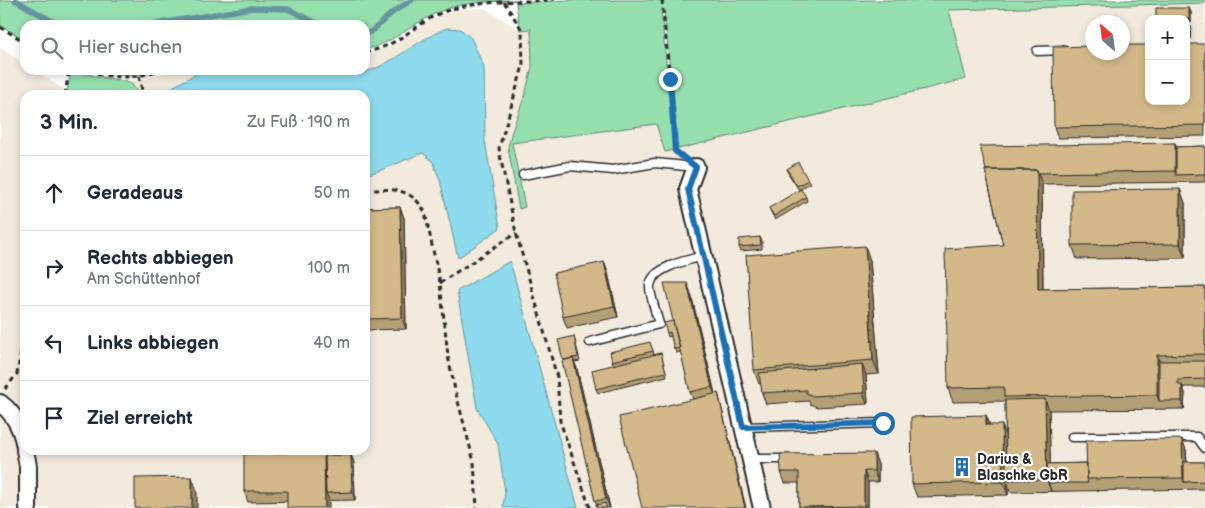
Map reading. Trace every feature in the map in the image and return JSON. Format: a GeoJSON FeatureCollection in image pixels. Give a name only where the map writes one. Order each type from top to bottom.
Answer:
{"type":"FeatureCollection","features":[{"type":"Feature","properties":{"kind":"street"},"geometry":{"type":"LineString","coordinates":[[696,167],[688,189],[762,508]]}},
{"type":"Feature","properties":{"kind":"street"},"geometry":{"type":"LineString","coordinates":[[0,403],[18,422],[20,430]]}},
{"type":"Feature","properties":{"kind":"street"},"geometry":{"type":"LineString","coordinates":[[26,455],[28,466],[28,508]]}},
{"type":"Feature","properties":{"kind":"lane"},"geometry":{"type":"LineString","coordinates":[[1037,51],[1074,50]]}},
{"type":"Feature","properties":{"kind":"lane"},"geometry":{"type":"LineString","coordinates":[[523,175],[570,166],[613,170],[655,163],[696,167]]}},
{"type":"Feature","properties":{"kind":"lane"},"geometry":{"type":"LineString","coordinates":[[590,342],[659,324],[650,287],[653,277],[660,271],[704,256]]}},
{"type":"Feature","properties":{"kind":"lane"},"geometry":{"type":"LineString","coordinates":[[743,427],[883,423]]}},
{"type":"Feature","properties":{"kind":"lane"},"geometry":{"type":"LineString","coordinates":[[1072,437],[1197,437],[1205,448]]}},
{"type":"Feature","properties":{"kind":"lane"},"geometry":{"type":"LineString","coordinates":[[751,459],[799,459]]}},
{"type":"Feature","properties":{"kind":"path"},"geometry":{"type":"LineString","coordinates":[[370,51],[396,40],[442,12],[461,7],[504,2],[553,0]]}},
{"type":"Feature","properties":{"kind":"path"},"geometry":{"type":"LineString","coordinates":[[662,0],[675,151],[696,167]]}},
{"type":"Feature","properties":{"kind":"path"},"geometry":{"type":"LineString","coordinates":[[504,2],[522,30],[523,66],[500,148],[516,234],[557,376],[560,422],[590,508]]}},
{"type":"Feature","properties":{"kind":"path"},"geometry":{"type":"LineString","coordinates":[[0,27],[20,39]]}},
{"type":"Feature","properties":{"kind":"path"},"geometry":{"type":"LineString","coordinates":[[66,90],[68,75]]}},
{"type":"Feature","properties":{"kind":"path"},"geometry":{"type":"LineString","coordinates":[[101,75],[114,78],[142,75]]}},
{"type":"Feature","properties":{"kind":"path"},"geometry":{"type":"LineString","coordinates":[[139,76],[141,90]]}},
{"type":"Feature","properties":{"kind":"path"},"geometry":{"type":"LineString","coordinates":[[370,191],[386,189],[404,192],[420,204],[425,212],[440,284],[448,356],[474,462],[477,508]]}},
{"type":"Feature","properties":{"kind":"path"},"geometry":{"type":"LineString","coordinates":[[440,284],[516,234]]}},
{"type":"Feature","properties":{"kind":"path"},"geometry":{"type":"LineString","coordinates":[[0,395],[17,374],[20,358]]}},
{"type":"Feature","properties":{"kind":"shaded area"},"geometry":{"type":"Polygon","coordinates":[[[1205,3],[1205,508],[0,508],[0,48],[20,61],[20,75],[42,75],[64,90],[20,90],[20,455],[370,455],[370,90],[79,90],[146,79],[158,75],[370,75],[370,54],[398,42],[424,24],[443,14],[462,9],[484,8],[520,30],[531,29],[532,67],[509,144],[656,124],[665,152],[966,79],[949,10],[1205,3]]]}},
{"type":"Feature","properties":{"kind":"green space"},"geometry":{"type":"Polygon","coordinates":[[[0,0],[519,0],[479,2],[450,8],[370,48],[370,20],[20,20],[20,37],[0,25],[0,0]]]}},
{"type":"Feature","properties":{"kind":"green space"},"geometry":{"type":"Polygon","coordinates":[[[568,0],[1205,0],[1205,3],[949,10],[966,79],[678,149],[664,11],[661,10],[673,150],[665,152],[656,124],[512,143],[525,207],[519,209],[508,147],[532,67],[531,29],[520,30],[516,3],[568,0]]]}},
{"type":"Feature","properties":{"kind":"green space"},"geometry":{"type":"Polygon","coordinates":[[[70,75],[89,75],[130,82],[136,90],[67,90],[70,75]]]}},
{"type":"Feature","properties":{"kind":"water"},"geometry":{"type":"Polygon","coordinates":[[[447,28],[460,29],[471,38],[484,67],[485,141],[500,228],[458,258],[440,180],[433,162],[423,153],[370,173],[370,90],[168,90],[194,75],[370,75],[370,70],[385,64],[430,36],[447,28]]]}},
{"type":"Feature","properties":{"kind":"water"},"geometry":{"type":"Polygon","coordinates":[[[510,261],[578,508],[503,508],[505,492],[498,444],[477,408],[457,291],[510,261]]]}},
{"type":"Feature","properties":{"kind":"building"},"geometry":{"type":"Polygon","coordinates":[[[1156,8],[1189,8],[1189,15],[1156,15],[1156,8]]]}},
{"type":"Feature","properties":{"kind":"building"},"geometry":{"type":"Polygon","coordinates":[[[1190,44],[1205,44],[1205,125],[1054,127],[1053,47],[1085,46],[1085,60],[1130,60],[1130,45],[1145,45],[1145,105],[1190,105],[1190,44]]]}},
{"type":"Feature","properties":{"kind":"building"},"geometry":{"type":"Polygon","coordinates":[[[1175,143],[1175,171],[1038,173],[1037,170],[986,170],[980,146],[1175,143]]]}},
{"type":"Feature","properties":{"kind":"building"},"geometry":{"type":"Polygon","coordinates":[[[1205,146],[1205,174],[1176,175],[1176,147],[1205,146]]]}},
{"type":"Feature","properties":{"kind":"building"},"geometry":{"type":"Polygon","coordinates":[[[798,162],[808,180],[797,186],[787,169],[798,162]]]}},
{"type":"Feature","properties":{"kind":"building"},"geometry":{"type":"Polygon","coordinates":[[[985,170],[1037,170],[1038,289],[1205,287],[1205,354],[1157,355],[1157,395],[1004,397],[1004,387],[948,388],[945,249],[1003,245],[985,170]]]}},
{"type":"Feature","properties":{"kind":"building"},"geometry":{"type":"Polygon","coordinates":[[[801,189],[806,197],[774,216],[769,208],[801,189]]]}},
{"type":"Feature","properties":{"kind":"building"},"geometry":{"type":"Polygon","coordinates":[[[1180,189],[1180,244],[1072,245],[1072,190],[1180,189]]]}},
{"type":"Feature","properties":{"kind":"building"},"geometry":{"type":"Polygon","coordinates":[[[400,207],[402,318],[370,319],[370,208],[400,207]]]}},
{"type":"Feature","properties":{"kind":"building"},"geometry":{"type":"Polygon","coordinates":[[[760,237],[761,245],[739,247],[739,239],[760,237]]]}},
{"type":"Feature","properties":{"kind":"building"},"geometry":{"type":"Polygon","coordinates":[[[865,246],[873,360],[754,370],[746,255],[865,246]]]}},
{"type":"Feature","properties":{"kind":"building"},"geometry":{"type":"Polygon","coordinates":[[[604,262],[614,306],[563,317],[554,273],[604,262]]]}},
{"type":"Feature","properties":{"kind":"building"},"geometry":{"type":"Polygon","coordinates":[[[664,283],[687,283],[712,387],[690,392],[664,283]]]}},
{"type":"Feature","properties":{"kind":"building"},"geometry":{"type":"Polygon","coordinates":[[[673,321],[680,348],[674,349],[670,332],[667,333],[664,323],[673,321]]]}},
{"type":"Feature","properties":{"kind":"building"},"geometry":{"type":"Polygon","coordinates":[[[574,336],[578,357],[563,360],[558,340],[574,336]]]}},
{"type":"Feature","properties":{"kind":"building"},"geometry":{"type":"Polygon","coordinates":[[[650,342],[653,351],[612,361],[610,352],[650,342]]]}},
{"type":"Feature","properties":{"kind":"building"},"geometry":{"type":"Polygon","coordinates":[[[661,353],[666,372],[596,389],[592,370],[661,353]]]}},
{"type":"Feature","properties":{"kind":"building"},"geometry":{"type":"Polygon","coordinates":[[[573,358],[606,499],[595,501],[562,361],[573,358]]]}},
{"type":"Feature","properties":{"kind":"building"},"geometry":{"type":"Polygon","coordinates":[[[1159,361],[1205,361],[1205,379],[1178,380],[1178,385],[1182,385],[1182,401],[1159,401],[1159,361]]]}},
{"type":"Feature","properties":{"kind":"building"},"geometry":{"type":"Polygon","coordinates":[[[862,364],[863,393],[813,396],[806,393],[806,390],[762,393],[759,373],[862,364]]]}},
{"type":"Feature","properties":{"kind":"building"},"geometry":{"type":"Polygon","coordinates":[[[718,393],[745,508],[642,508],[619,417],[718,393]]]}},
{"type":"Feature","properties":{"kind":"building"},"geometry":{"type":"Polygon","coordinates":[[[1045,399],[1047,480],[1006,480],[1005,400],[1045,399]]]}},
{"type":"Feature","properties":{"kind":"building","name":"Darius & Blaschke GbR"},"geometry":{"type":"Polygon","coordinates":[[[986,415],[986,425],[1002,425],[1003,482],[912,484],[911,417],[986,415]]]}},
{"type":"Feature","properties":{"kind":"building"},"geometry":{"type":"Polygon","coordinates":[[[1182,439],[1183,478],[1087,479],[1086,440],[1182,439]]]}},
{"type":"Feature","properties":{"kind":"building"},"geometry":{"type":"Polygon","coordinates":[[[874,453],[874,471],[864,471],[864,506],[799,507],[799,472],[781,472],[780,454],[874,453]]]}},
{"type":"Feature","properties":{"kind":"building"},"geometry":{"type":"Polygon","coordinates":[[[244,455],[324,455],[325,508],[287,508],[287,491],[244,491],[244,455]]]}},
{"type":"Feature","properties":{"kind":"building"},"geometry":{"type":"Polygon","coordinates":[[[325,455],[351,455],[352,492],[326,493],[325,455]]]}},
{"type":"Feature","properties":{"kind":"building"},"geometry":{"type":"Polygon","coordinates":[[[1184,462],[1205,462],[1205,481],[1184,482],[1184,462]]]}},
{"type":"Feature","properties":{"kind":"building"},"geometry":{"type":"Polygon","coordinates":[[[1087,463],[1088,483],[1048,483],[1047,464],[1087,463]]]}},
{"type":"Feature","properties":{"kind":"building"},"geometry":{"type":"Polygon","coordinates":[[[192,477],[192,508],[135,508],[135,478],[192,477]]]}},
{"type":"Feature","properties":{"kind":"building"},"geometry":{"type":"Polygon","coordinates":[[[605,503],[607,508],[597,508],[596,505],[605,503]]]}},
{"type":"Feature","properties":{"kind":"waterway"},"geometry":{"type":"LineString","coordinates":[[15,0],[50,20]]}},
{"type":"Feature","properties":{"kind":"waterway"},"geometry":{"type":"LineString","coordinates":[[370,32],[393,12],[412,0]]}},
{"type":"Feature","properties":{"kind":"waterway"},"geometry":{"type":"LineString","coordinates":[[179,20],[252,8],[288,9],[311,20]]}},
{"type":"Feature","properties":{"kind":"place","name":"Darius & Blaschke GbR"},"geometry":{"type":"Point","coordinates":[962,467]}},
{"type":"Feature","properties":{"kind":"route"},"geometry":{"type":"LineString","coordinates":[[670,79],[675,151],[696,167],[688,189],[743,427],[883,423]]}}]}
